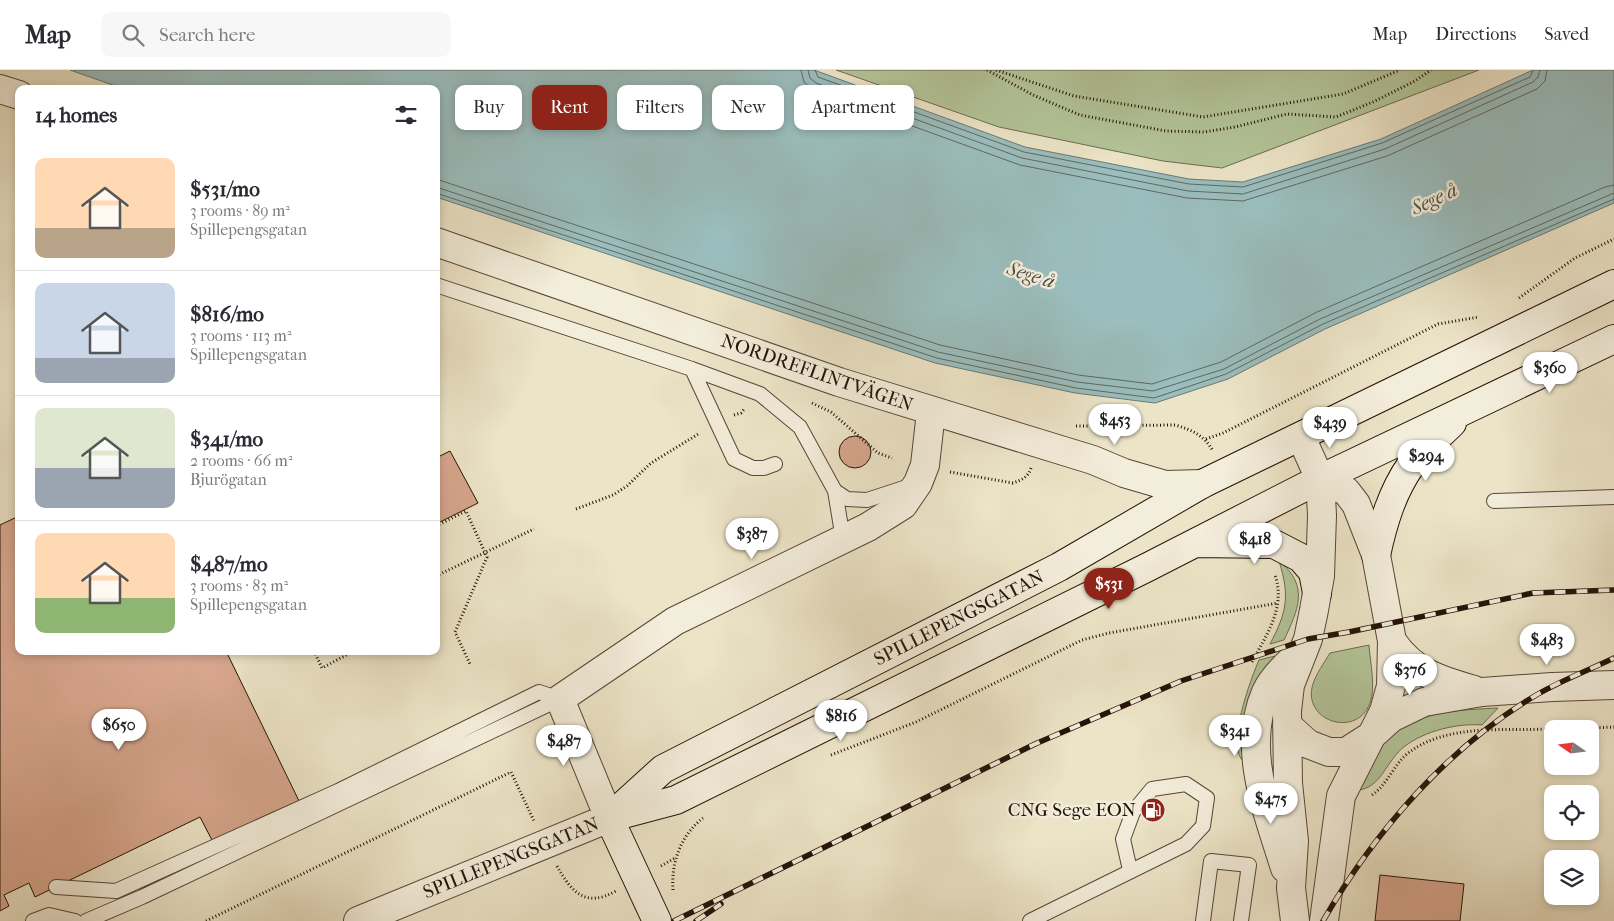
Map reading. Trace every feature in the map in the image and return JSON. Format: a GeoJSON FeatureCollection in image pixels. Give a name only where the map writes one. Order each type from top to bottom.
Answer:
{"type":"FeatureCollection","features":[{"type":"Feature","properties":{"kind":"street"},"geometry":{"type":"LineString","coordinates":[[0,89],[15,95]]}},
{"type":"Feature","properties":{"kind":"street","name":"NORDREFLINTVÄGEN"},"geometry":{"type":"LineString","coordinates":[[440,243],[930,412],[1024,439],[1165,485],[1202,484]]}},
{"type":"Feature","properties":{"kind":"street","name":"SPILLEPENGSGATAN"},"geometry":{"type":"LineString","coordinates":[[609,818],[663,769],[1058,567],[1202,484],[1614,284]]}},
{"type":"Feature","properties":{"kind":"street","name":"SPILLEPENGSGATAN"},"geometry":{"type":"LineString","coordinates":[[358,921],[609,818],[676,800],[1197,543],[1320,479],[1468,408],[1520,386],[1614,339]]}},
{"type":"Feature","properties":{"kind":"street"},"geometry":{"type":"LineString","coordinates":[[1376,555],[1382,528],[1392,498],[1412,464],[1468,408]]}},
{"type":"Feature","properties":{"kind":"street"},"geometry":{"type":"LineString","coordinates":[[657,921],[609,818],[560,699],[675,621],[843,539],[903,505],[918,483],[926,465],[930,412]]}},
{"type":"Feature","properties":{"kind":"street"},"geometry":{"type":"LineString","coordinates":[[1291,888],[1294,841],[1288,784],[1288,725],[1286,711],[1290,685],[1304,647],[1317,593],[1322,545],[1320,479],[1301,437]]}},
{"type":"Feature","properties":{"kind":"street"},"geometry":{"type":"LineString","coordinates":[[1320,479],[1346,491],[1356,504],[1376,555],[1392,641],[1391,686],[1384,711],[1341,796],[1324,921]]}},
{"type":"Feature","properties":{"kind":"street"},"geometry":{"type":"LineString","coordinates":[[1197,543],[1274,544],[1300,558],[1313,572],[1317,593]]}},
{"type":"Feature","properties":{"kind":"street"},"geometry":{"type":"LineString","coordinates":[[1392,641],[1403,657],[1438,680],[1482,692]]}},
{"type":"Feature","properties":{"kind":"street"},"geometry":{"type":"LineString","coordinates":[[1295,921],[1291,888],[1263,799],[1255,751],[1257,725],[1266,692],[1281,670],[1304,647]]}},
{"type":"Feature","properties":{"kind":"street"},"geometry":{"type":"LineString","coordinates":[[1288,725],[1308,744],[1330,752],[1346,752],[1372,736],[1391,718],[1424,702],[1482,692],[1552,686],[1614,685]]}},
{"type":"Feature","properties":{"kind":"lane"},"geometry":{"type":"LineString","coordinates":[[440,286],[692,369],[760,394],[800,427],[835,491],[843,539]]}},
{"type":"Feature","properties":{"kind":"lane"},"geometry":{"type":"LineString","coordinates":[[692,369],[734,459],[753,468],[764,468],[775,464]]}},
{"type":"Feature","properties":{"kind":"lane"},"geometry":{"type":"LineString","coordinates":[[835,491],[847,499],[867,500],[918,483]]}},
{"type":"Feature","properties":{"kind":"lane"},"geometry":{"type":"LineString","coordinates":[[1494,501],[1614,496]]}},
{"type":"Feature","properties":{"kind":"lane"},"geometry":{"type":"LineString","coordinates":[[56,887],[116,890],[338,791],[539,692],[560,699]]}},
{"type":"Feature","properties":{"kind":"lane"},"geometry":{"type":"LineString","coordinates":[[86,921],[142,897],[560,699]]}},
{"type":"Feature","properties":{"kind":"lane"},"geometry":{"type":"LineString","coordinates":[[1030,921],[1186,844],[1203,826],[1207,798],[1186,784],[1152,789],[1133,812],[1124,840],[1130,870]]}},
{"type":"Feature","properties":{"kind":"lane"},"geometry":{"type":"LineString","coordinates":[[1204,921],[1211,861],[1248,866],[1241,921]]}},
{"type":"Feature","properties":{"kind":"lane"},"geometry":{"type":"LineString","coordinates":[[33,921],[48,914],[75,921]]}},
{"type":"Feature","properties":{"kind":"path"},"geometry":{"type":"LineString","coordinates":[[986,70],[1032,95],[1080,115],[1166,131],[1204,132],[1236,127],[1287,114],[1336,117],[1382,98],[1415,81],[1431,70]]}},
{"type":"Feature","properties":{"kind":"path"},"geometry":{"type":"LineString","coordinates":[[996,70],[1074,96],[1203,118],[1343,94],[1400,70]]}},
{"type":"Feature","properties":{"kind":"path"},"geometry":{"type":"LineString","coordinates":[[1517,299],[1576,258],[1614,238]]}},
{"type":"Feature","properties":{"kind":"path"},"geometry":{"type":"LineString","coordinates":[[1071,426],[1175,425],[1190,430],[1206,439],[1223,434],[1438,324],[1449,321],[1474,320],[1488,314]]}},
{"type":"Feature","properties":{"kind":"path"},"geometry":{"type":"LineString","coordinates":[[807,400],[831,412],[878,454],[892,458]]}},
{"type":"Feature","properties":{"kind":"path"},"geometry":{"type":"LineString","coordinates":[[576,509],[613,495],[679,444],[718,423],[742,413],[751,402]]}},
{"type":"Feature","properties":{"kind":"path"},"geometry":{"type":"LineString","coordinates":[[949,471],[1013,483],[1029,474],[1032,466]]}},
{"type":"Feature","properties":{"kind":"path"},"geometry":{"type":"LineString","coordinates":[[440,524],[466,511],[487,558],[455,632],[470,664]]}},
{"type":"Feature","properties":{"kind":"path"},"geometry":{"type":"LineString","coordinates":[[440,574],[534,529]]}},
{"type":"Feature","properties":{"kind":"path"},"geometry":{"type":"LineString","coordinates":[[827,757],[916,722],[1082,640],[1109,633],[1278,603]]}},
{"type":"Feature","properties":{"kind":"path"},"geometry":{"type":"LineString","coordinates":[[316,655],[322,668],[346,655]]}},
{"type":"Feature","properties":{"kind":"path"},"geometry":{"type":"LineString","coordinates":[[1599,728],[1614,727]]}},
{"type":"Feature","properties":{"kind":"path"},"geometry":{"type":"LineString","coordinates":[[1366,799],[1379,791],[1406,755],[1432,740],[1464,732],[1544,729]]}},
{"type":"Feature","properties":{"kind":"path"},"geometry":{"type":"LineString","coordinates":[[206,921],[511,772]]}},
{"type":"Feature","properties":{"kind":"path"},"geometry":{"type":"LineString","coordinates":[[673,898],[672,879],[675,858],[685,837],[696,824],[710,813]]}},
{"type":"Feature","properties":{"kind":"green space"},"geometry":{"type":"Polygon","coordinates":[[[836,70],[1479,70],[1222,168],[1163,161],[999,127],[914,97],[914,85],[879,85],[836,70]]]}},
{"type":"Feature","properties":{"kind":"green space"},"geometry":{"type":"Polygon","coordinates":[[[1279,561],[1289,570],[1295,580],[1298,589],[1298,599],[1297,608],[1284,640],[1270,644],[1280,622],[1285,604],[1285,584],[1279,561]]]}},
{"type":"Feature","properties":{"kind":"green space"},"geometry":{"type":"Polygon","coordinates":[[[1369,645],[1373,690],[1370,703],[1363,714],[1354,720],[1343,723],[1332,721],[1322,716],[1315,708],[1311,697],[1313,684],[1318,672],[1330,653],[1369,645]]]}},
{"type":"Feature","properties":{"kind":"green space"},"geometry":{"type":"Polygon","coordinates":[[[1275,656],[1259,682],[1244,762],[1239,754],[1237,743],[1241,712],[1259,660],[1275,656]]]}},
{"type":"Feature","properties":{"kind":"green space"},"geometry":{"type":"Polygon","coordinates":[[[1498,708],[1482,725],[1462,725],[1442,729],[1413,741],[1398,752],[1372,785],[1365,789],[1356,790],[1381,746],[1392,734],[1405,726],[1419,719],[1435,715],[1498,708]]]}},
{"type":"Feature","properties":{"kind":"water","name":"Sege å"},"geometry":{"type":"Polygon","coordinates":[[[70,70],[814,70],[855,85],[794,85],[794,130],[914,130],[914,106],[1025,147],[1189,179],[1243,182],[1381,139],[1533,70],[1614,70],[1614,203],[1325,329],[1228,379],[1155,403],[1075,393],[935,363],[440,198],[440,85],[113,85],[70,70]]]}},
{"type":"Feature","properties":{"kind":"building"},"geometry":{"type":"Polygon","coordinates":[[[855,436],[861,437],[866,441],[870,446],[870,458],[866,463],[861,467],[855,468],[849,467],[844,463],[840,458],[839,452],[840,446],[844,441],[849,437],[855,436]]]}},
{"type":"Feature","properties":{"kind":"building"},"geometry":{"type":"Polygon","coordinates":[[[450,451],[478,503],[440,522],[440,456],[450,451]]]}},
{"type":"Feature","properties":{"kind":"building"},"geometry":{"type":"Polygon","coordinates":[[[15,518],[15,655],[228,655],[301,805],[214,844],[200,817],[35,897],[29,883],[4,895],[9,906],[0,911],[0,525],[15,518]]]}},
{"type":"Feature","properties":{"kind":"building"},"geometry":{"type":"Polygon","coordinates":[[[1380,875],[1464,884],[1460,921],[1375,921],[1380,875]]]}},
{"type":"Feature","properties":{"kind":"railway"},"geometry":{"type":"LineString","coordinates":[[674,921],[1035,744],[1181,681],[1308,639],[1533,593],[1614,590]]}},
{"type":"Feature","properties":{"kind":"railway"},"geometry":{"type":"LineString","coordinates":[[1323,921],[1343,888],[1390,824],[1444,765],[1505,715],[1538,694],[1614,658]]}},
{"type":"Feature","properties":{"kind":"railway"},"geometry":{"type":"LineString","coordinates":[[696,921],[721,904]]}},
{"type":"Feature","properties":{"kind":"place","name":"CNG Sege EON"},"geometry":{"type":"Point","coordinates":[1153,810]}}]}
